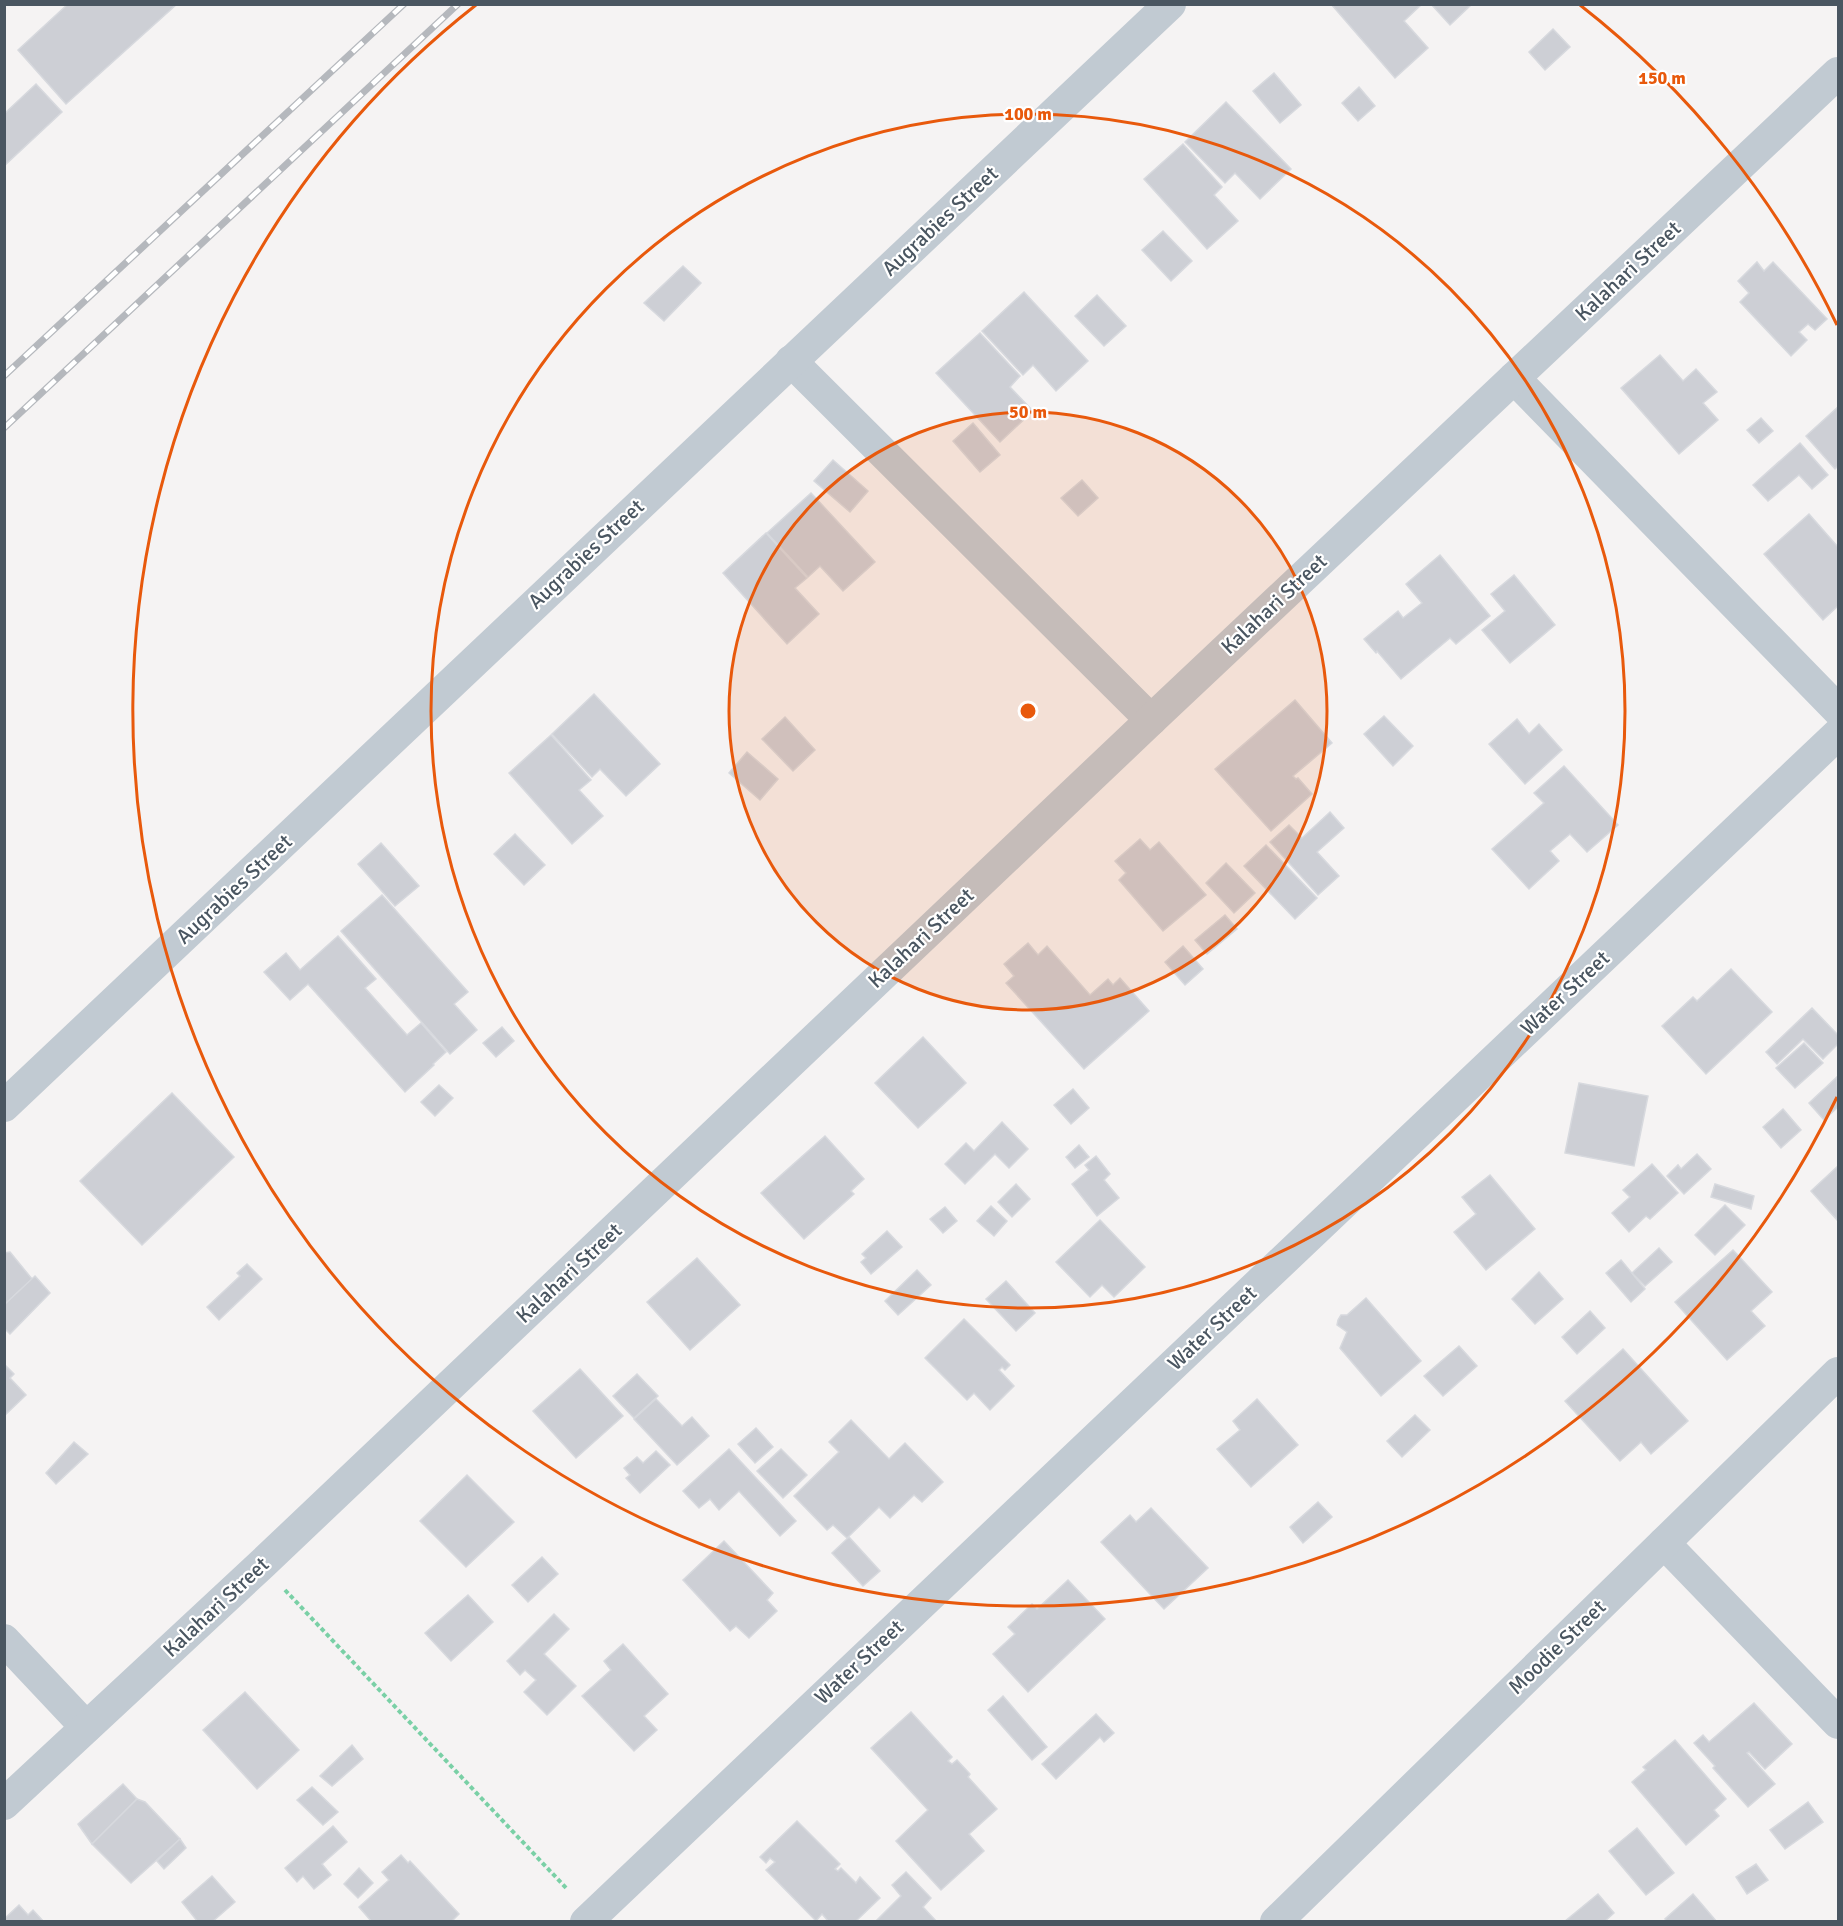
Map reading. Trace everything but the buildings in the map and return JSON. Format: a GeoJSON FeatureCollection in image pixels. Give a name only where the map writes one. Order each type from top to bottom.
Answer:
{"type":"FeatureCollection","features":[{"type":"Feature","properties":{"kind":"street","name":"Augrabies Street"},"geometry":{"type":"LineString","coordinates":[[4,1106],[1170,4]]}},
{"type":"Feature","properties":{"kind":"street","name":"Kalahari Street"},"geometry":{"type":"LineString","coordinates":[[4,1804],[261,1565],[1151,720],[1839,73]]}},
{"type":"Feature","properties":{"kind":"street"},"geometry":{"type":"LineString","coordinates":[[791,361],[1151,720]]}},
{"type":"Feature","properties":{"kind":"street"},"geometry":{"type":"LineString","coordinates":[[1514,378],[1839,710]]}},
{"type":"Feature","properties":{"kind":"street","name":"Water Street"},"geometry":{"type":"LineString","coordinates":[[589,1919],[1839,734]]}},
{"type":"Feature","properties":{"kind":"street","name":"Moodie Street"},"geometry":{"type":"LineString","coordinates":[[1276,1922],[1839,1372]]}},
{"type":"Feature","properties":{"kind":"street"},"geometry":{"type":"LineString","coordinates":[[1664,1543],[1839,1723]]}},
{"type":"Feature","properties":{"kind":"street"},"geometry":{"type":"LineString","coordinates":[[4,1640],[86,1727]]}},
{"type":"Feature","properties":{"kind":"path"},"geometry":{"type":"LineString","coordinates":[[261,1565],[589,1919]]}},
{"type":"Feature","properties":{"kind":"railway"},"geometry":{"type":"LineString","coordinates":[[4,376],[404,4]]}},
{"type":"Feature","properties":{"kind":"railway"},"geometry":{"type":"LineString","coordinates":[[4,428],[458,4]]}}]}
